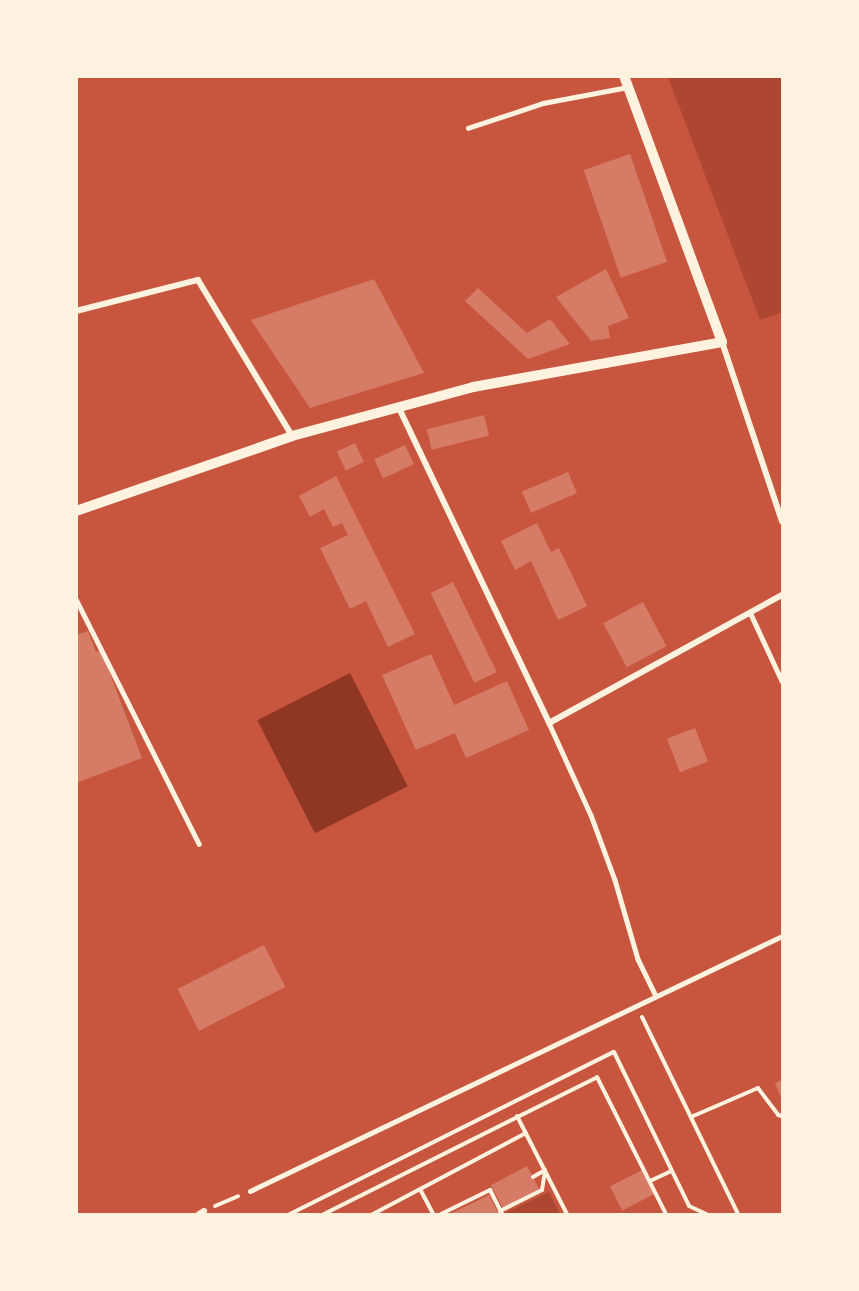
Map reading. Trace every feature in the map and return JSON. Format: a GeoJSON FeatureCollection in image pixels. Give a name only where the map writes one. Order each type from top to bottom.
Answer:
{"type":"FeatureCollection","features":[{"type":"Feature","properties":{"kind":"street"},"geometry":{"type":"LineString","coordinates":[[626,82],[722,342],[783,521]]}},
{"type":"Feature","properties":{"kind":"street"},"geometry":{"type":"LineString","coordinates":[[76,311],[198,280],[292,436]]}},
{"type":"Feature","properties":{"kind":"street"},"geometry":{"type":"LineString","coordinates":[[76,511],[292,436],[398,406],[473,387],[722,342]]}},
{"type":"Feature","properties":{"kind":"street"},"geometry":{"type":"LineString","coordinates":[[398,406],[549,723],[783,595]]}},
{"type":"Feature","properties":{"kind":"street"},"geometry":{"type":"LineString","coordinates":[[250,1191],[783,936]]}},
{"type":"Feature","properties":{"kind":"lane"},"geometry":{"type":"LineString","coordinates":[[468,128],[543,103],[626,82]]}},
{"type":"Feature","properties":{"kind":"lane"},"geometry":{"type":"LineString","coordinates":[[76,599],[199,844]]}},
{"type":"Feature","properties":{"kind":"lane"},"geometry":{"type":"LineString","coordinates":[[750,612],[783,681]]}},
{"type":"Feature","properties":{"kind":"lane"},"geometry":{"type":"LineString","coordinates":[[549,723],[591,815],[615,880],[638,959],[656,996]]}},
{"type":"Feature","properties":{"kind":"path"},"geometry":{"type":"LineString","coordinates":[[636,1006],[738,1215]]}},
{"type":"Feature","properties":{"kind":"path"},"geometry":{"type":"LineString","coordinates":[[290,1215],[614,1052],[689,1206],[706,1215]]}},
{"type":"Feature","properties":{"kind":"path"},"geometry":{"type":"LineString","coordinates":[[324,1215],[597,1077],[666,1215]]}},
{"type":"Feature","properties":{"kind":"path"},"geometry":{"type":"LineString","coordinates":[[691,1117],[758,1088],[778,1115],[783,1116]]}},
{"type":"Feature","properties":{"kind":"path"},"geometry":{"type":"LineString","coordinates":[[517,1116],[567,1215]]}},
{"type":"Feature","properties":{"kind":"path"},"geometry":{"type":"LineString","coordinates":[[374,1215],[526,1133]]}},
{"type":"Feature","properties":{"kind":"path"},"geometry":{"type":"LineString","coordinates":[[533,1177],[545,1170]]}},
{"type":"Feature","properties":{"kind":"path"},"geometry":{"type":"LineString","coordinates":[[441,1215],[490,1190],[501,1213],[542,1190],[545,1170]]}},
{"type":"Feature","properties":{"kind":"path"},"geometry":{"type":"LineString","coordinates":[[650,1181],[671,1171]]}},
{"type":"Feature","properties":{"kind":"path"},"geometry":{"type":"LineString","coordinates":[[203,1213],[250,1191]]}},
{"type":"Feature","properties":{"kind":"path"},"geometry":{"type":"LineString","coordinates":[[421,1191],[433,1215]]}},
{"type":"Feature","properties":{"kind":"shaded area"},"geometry":{"type":"Polygon","coordinates":[[[668,77],[782,77],[782,312],[760,320],[668,77]]]}},
{"type":"Feature","properties":{"kind":"shaded area"},"geometry":{"type":"Polygon","coordinates":[[[350,673],[408,786],[315,833],[257,720],[350,673]]]}},
{"type":"Feature","properties":{"kind":"shaded area"},"geometry":{"type":"Polygon","coordinates":[[[549,1192],[560,1214],[505,1213],[549,1192]]]}},
{"type":"Feature","properties":{"kind":"building"},"geometry":{"type":"Polygon","coordinates":[[[630,154],[667,262],[621,278],[584,170],[630,154]]]}},
{"type":"Feature","properties":{"kind":"building"},"geometry":{"type":"Polygon","coordinates":[[[606,269],[629,318],[608,326],[610,338],[591,341],[556,297],[606,269]]]}},
{"type":"Feature","properties":{"kind":"building"},"geometry":{"type":"Polygon","coordinates":[[[374,279],[424,373],[310,408],[251,320],[374,279]]]}},
{"type":"Feature","properties":{"kind":"building"},"geometry":{"type":"Polygon","coordinates":[[[478,288],[527,333],[550,319],[570,344],[528,359],[465,301],[478,288]]]}},
{"type":"Feature","properties":{"kind":"building"},"geometry":{"type":"Polygon","coordinates":[[[484,415],[489,435],[432,450],[427,429],[484,415]]]}},
{"type":"Feature","properties":{"kind":"building"},"geometry":{"type":"Polygon","coordinates":[[[355,443],[364,462],[346,470],[337,451],[355,443]]]}},
{"type":"Feature","properties":{"kind":"building"},"geometry":{"type":"Polygon","coordinates":[[[405,445],[414,464],[383,478],[374,459],[405,445]]]}},
{"type":"Feature","properties":{"kind":"building"},"geometry":{"type":"Polygon","coordinates":[[[568,472],[577,493],[531,513],[522,492],[568,472]]]}},
{"type":"Feature","properties":{"kind":"building"},"geometry":{"type":"Polygon","coordinates":[[[336,476],[415,634],[388,647],[366,601],[350,609],[320,548],[348,535],[342,523],[333,527],[324,509],[310,517],[299,496],[336,476]]]}},
{"type":"Feature","properties":{"kind":"building"},"geometry":{"type":"Polygon","coordinates":[[[537,523],[551,552],[559,548],[587,606],[558,620],[531,561],[515,570],[501,541],[537,523]]]}},
{"type":"Feature","properties":{"kind":"building"},"geometry":{"type":"Polygon","coordinates":[[[453,582],[497,672],[474,683],[431,593],[453,582]]]}},
{"type":"Feature","properties":{"kind":"building"},"geometry":{"type":"Polygon","coordinates":[[[643,602],[666,646],[627,667],[603,623],[643,602]]]}},
{"type":"Feature","properties":{"kind":"building"},"geometry":{"type":"Polygon","coordinates":[[[88,631],[96,652],[101,650],[142,758],[76,783],[76,635],[88,631]]]}},
{"type":"Feature","properties":{"kind":"building"},"geometry":{"type":"Polygon","coordinates":[[[431,654],[454,705],[507,681],[529,730],[466,758],[455,733],[416,750],[382,675],[431,654]]]}},
{"type":"Feature","properties":{"kind":"building"},"geometry":{"type":"Polygon","coordinates":[[[695,728],[708,762],[680,772],[667,739],[695,728]]]}},
{"type":"Feature","properties":{"kind":"building"},"geometry":{"type":"Polygon","coordinates":[[[264,945],[285,987],[199,1031],[178,989],[264,945]]]}},
{"type":"Feature","properties":{"kind":"building"},"geometry":{"type":"Polygon","coordinates":[[[782,1080],[782,1100],[775,1083],[782,1080]]]}},
{"type":"Feature","properties":{"kind":"building"},"geometry":{"type":"Polygon","coordinates":[[[527,1166],[539,1189],[503,1208],[491,1185],[527,1166]]]}},
{"type":"Feature","properties":{"kind":"building"},"geometry":{"type":"Polygon","coordinates":[[[642,1170],[654,1194],[622,1210],[610,1186],[642,1170]]]}},
{"type":"Feature","properties":{"kind":"building"},"geometry":{"type":"Polygon","coordinates":[[[489,1195],[499,1214],[450,1214],[489,1195]]]}}]}
